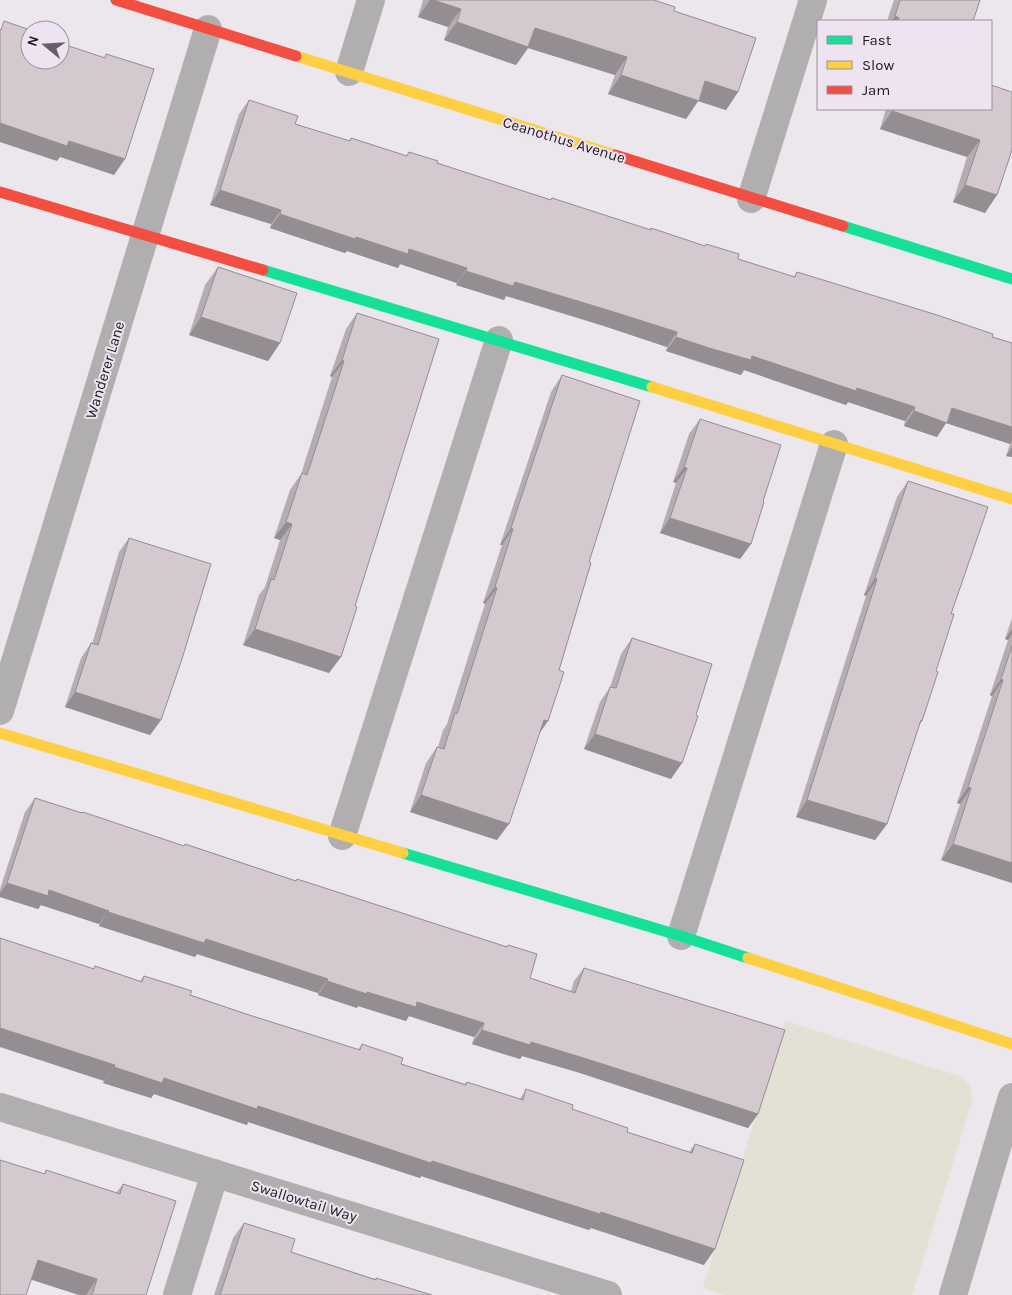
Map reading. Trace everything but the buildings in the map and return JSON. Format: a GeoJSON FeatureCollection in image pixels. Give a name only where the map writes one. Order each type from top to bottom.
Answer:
{"type":"FeatureCollection","features":[{"type":"Feature","properties":{"kind":"street","name":"Ceanothus Avenue"},"geometry":{"type":"LineString","coordinates":[[116,0],[1012,279]]}},
{"type":"Feature","properties":{"kind":"street"},"geometry":{"type":"LineString","coordinates":[[349,72],[371,0]]}},
{"type":"Feature","properties":{"kind":"street"},"geometry":{"type":"LineString","coordinates":[[750,198],[813,0]]}},
{"type":"Feature","properties":{"kind":"street","name":"Wanderer Lane"},"geometry":{"type":"LineString","coordinates":[[0,711],[208,29]]}},
{"type":"Feature","properties":{"kind":"street"},"geometry":{"type":"LineString","coordinates":[[0,192],[499,340],[1012,500]]}},
{"type":"Feature","properties":{"kind":"street"},"geometry":{"type":"LineString","coordinates":[[342,836],[499,340]]}},
{"type":"Feature","properties":{"kind":"street"},"geometry":{"type":"LineString","coordinates":[[681,936],[834,444]]}},
{"type":"Feature","properties":{"kind":"street"},"geometry":{"type":"LineString","coordinates":[[0,734],[681,936],[1012,1044]]}},
{"type":"Feature","properties":{"kind":"street"},"geometry":{"type":"LineString","coordinates":[[953,1295],[1012,1096]]}},
{"type":"Feature","properties":{"kind":"street","name":"Swallowtail Way"},"geometry":{"type":"LineString","coordinates":[[0,1107],[608,1295]]}},
{"type":"Feature","properties":{"kind":"street"},"geometry":{"type":"LineString","coordinates":[[177,1295],[214,1173]]}},
{"type":"Feature","properties":{"kind":"shaded area"},"geometry":{"type":"Polygon","coordinates":[[[785,1021],[962,1077],[969,1085],[973,1098],[912,1295],[725,1295],[703,1288],[785,1021]]]}},
{"type":"Feature","properties":{"kind":"traffic: fast"},"geometry":{"type":"LineString","coordinates":[[843,226],[1012,279]]}},
{"type":"Feature","properties":{"kind":"traffic: fast"},"geometry":{"type":"LineString","coordinates":[[263,270],[652,387]]}},
{"type":"Feature","properties":{"kind":"traffic: fast"},"geometry":{"type":"LineString","coordinates":[[403,853],[681,936],[748,958]]}},
{"type":"Feature","properties":{"kind":"traffic: slow"},"geometry":{"type":"LineString","coordinates":[[296,56],[615,155]]}},
{"type":"Feature","properties":{"kind":"traffic: slow"},"geometry":{"type":"LineString","coordinates":[[652,387],[1012,499]]}},
{"type":"Feature","properties":{"kind":"traffic: slow"},"geometry":{"type":"LineString","coordinates":[[0,733],[403,853]]}},
{"type":"Feature","properties":{"kind":"traffic: slow"},"geometry":{"type":"LineString","coordinates":[[748,958],[1012,1044]]}},
{"type":"Feature","properties":{"kind":"traffic: jam"},"geometry":{"type":"LineString","coordinates":[[116,0],[296,56]]}},
{"type":"Feature","properties":{"kind":"traffic: jam"},"geometry":{"type":"LineString","coordinates":[[615,155],[843,226]]}},
{"type":"Feature","properties":{"kind":"traffic: jam"},"geometry":{"type":"LineString","coordinates":[[0,192],[263,270]]}}]}
